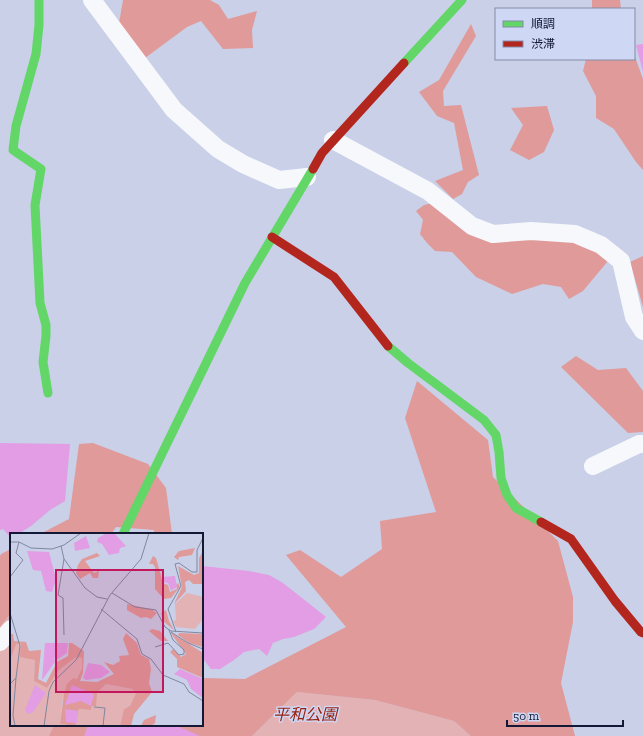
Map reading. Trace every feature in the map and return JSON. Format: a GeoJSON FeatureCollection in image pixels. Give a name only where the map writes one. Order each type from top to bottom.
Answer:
{"type":"FeatureCollection","features":[{"type":"Feature","properties":{"kind":"street"},"geometry":{"type":"LineString","coordinates":[[39,0],[39,25],[36,54],[16,126],[13,150],[41,169],[35,205],[40,303],[46,324],[43,362],[48,393]]}},
{"type":"Feature","properties":{"kind":"street"},"geometry":{"type":"LineString","coordinates":[[92,0],[174,110],[218,149],[243,164],[279,180],[307,177]]}},
{"type":"Feature","properties":{"kind":"street"},"geometry":{"type":"LineString","coordinates":[[123,533],[245,283],[322,153],[462,0]]}},
{"type":"Feature","properties":{"kind":"street"},"geometry":{"type":"LineString","coordinates":[[333,140],[428,191],[472,226],[494,234],[531,231],[575,234],[602,244],[621,261],[634,317],[643,331]]}},
{"type":"Feature","properties":{"kind":"street"},"geometry":{"type":"LineString","coordinates":[[272,237],[334,276],[387,345],[408,363],[484,420],[496,435],[501,478],[507,495],[516,508],[571,538],[615,601],[643,633]]}},
{"type":"Feature","properties":{"kind":"street"},"geometry":{"type":"LineString","coordinates":[[593,466],[639,444],[643,444]]}},
{"type":"Feature","properties":{"kind":"street"},"geometry":{"type":"LineString","coordinates":[[0,642],[10,630]]}},
{"type":"Feature","properties":{"kind":"green space"},"geometry":{"type":"Polygon","coordinates":[[[10,614],[10,726],[54,726],[49,736],[0,736],[0,627],[10,614]]]}},
{"type":"Feature","properties":{"kind":"green space","name":"平和公園"},"geometry":{"type":"Polygon","coordinates":[[[297,692],[375,700],[454,721],[471,736],[252,736],[297,692]]]}},
{"type":"Feature","properties":{"kind":"shaded area"},"geometry":{"type":"Polygon","coordinates":[[[123,0],[210,0],[219,5],[228,19],[257,11],[252,30],[253,48],[223,49],[201,21],[187,27],[145,58],[119,23],[123,0]]]}},
{"type":"Feature","properties":{"kind":"shaded area"},"geometry":{"type":"Polygon","coordinates":[[[592,0],[620,0],[621,8],[592,8],[592,0]]]}},
{"type":"Feature","properties":{"kind":"shaded area"},"geometry":{"type":"Polygon","coordinates":[[[471,24],[476,36],[443,91],[444,106],[461,105],[479,175],[468,182],[462,194],[453,199],[435,181],[463,170],[454,123],[437,116],[419,92],[439,80],[471,24]]]}},
{"type":"Feature","properties":{"kind":"shaded area"},"geometry":{"type":"Polygon","coordinates":[[[643,44],[643,72],[636,45],[643,44]]]}},
{"type":"Feature","properties":{"kind":"shaded area"},"geometry":{"type":"Polygon","coordinates":[[[635,57],[643,79],[643,170],[614,129],[596,118],[596,96],[583,71],[586,60],[635,60],[635,57]]]}},
{"type":"Feature","properties":{"kind":"shaded area"},"geometry":{"type":"Polygon","coordinates":[[[547,106],[554,130],[544,152],[529,160],[510,150],[523,125],[511,108],[547,106]]]}},
{"type":"Feature","properties":{"kind":"shaded area"},"geometry":{"type":"Polygon","coordinates":[[[433,203],[470,231],[571,239],[597,246],[608,261],[583,291],[569,299],[561,287],[543,284],[512,294],[476,277],[452,252],[435,251],[427,243],[420,234],[423,220],[416,211],[424,205],[433,203]]]}},
{"type":"Feature","properties":{"kind":"shaded area"},"geometry":{"type":"Polygon","coordinates":[[[643,256],[643,307],[630,262],[643,256]]]}},
{"type":"Feature","properties":{"kind":"shaded area"},"geometry":{"type":"Polygon","coordinates":[[[576,356],[598,370],[626,368],[643,391],[643,432],[628,433],[561,367],[576,356]]]}},
{"type":"Feature","properties":{"kind":"shaded area"},"geometry":{"type":"Polygon","coordinates":[[[417,381],[488,440],[493,477],[558,541],[573,597],[573,622],[561,683],[575,736],[471,736],[454,721],[375,700],[297,692],[252,736],[49,736],[54,726],[203,726],[203,678],[245,679],[346,627],[286,555],[300,550],[341,577],[382,549],[380,521],[436,512],[405,418],[417,381]]]}},
{"type":"Feature","properties":{"kind":"shaded area"},"geometry":{"type":"Polygon","coordinates":[[[0,443],[70,444],[65,501],[50,510],[31,526],[20,533],[10,533],[10,537],[3,529],[0,530],[0,443]]]}},
{"type":"Feature","properties":{"kind":"shaded area"},"geometry":{"type":"Polygon","coordinates":[[[93,443],[148,464],[166,488],[172,533],[154,533],[154,530],[116,527],[112,533],[42,533],[69,519],[79,444],[93,443]]]}},
{"type":"Feature","properties":{"kind":"shaded area"},"geometry":{"type":"Polygon","coordinates":[[[10,550],[10,614],[0,627],[0,556],[10,550]]]}},
{"type":"Feature","properties":{"kind":"shaded area"},"geometry":{"type":"Polygon","coordinates":[[[203,566],[249,571],[269,575],[283,583],[326,617],[314,629],[273,643],[267,656],[259,649],[244,652],[220,669],[211,669],[204,660],[203,566]]]}},
{"type":"Feature","properties":{"kind":"shaded area"},"geometry":{"type":"Polygon","coordinates":[[[88,726],[177,726],[200,736],[84,736],[88,726]]]}},
{"type":"Feature","properties":{"kind":"traffic: fast"},"geometry":{"type":"LineString","coordinates":[[39,0],[39,25],[36,54],[16,126],[13,150],[41,169],[35,205],[40,303],[46,325],[43,362],[48,393]]}},
{"type":"Feature","properties":{"kind":"traffic: fast"},"geometry":{"type":"LineString","coordinates":[[404,63],[462,0]]}},
{"type":"Feature","properties":{"kind":"traffic: fast"},"geometry":{"type":"LineString","coordinates":[[123,533],[245,283],[313,169]]}},
{"type":"Feature","properties":{"kind":"traffic: fast"},"geometry":{"type":"LineString","coordinates":[[388,346],[408,363],[484,420],[496,435],[501,478],[507,495],[516,508],[541,522]]}},
{"type":"Feature","properties":{"kind":"traffic: jam"},"geometry":{"type":"LineString","coordinates":[[313,169],[322,153],[404,63]]}},
{"type":"Feature","properties":{"kind":"traffic: jam"},"geometry":{"type":"LineString","coordinates":[[272,237],[334,277],[388,346]]}},
{"type":"Feature","properties":{"kind":"traffic: jam"},"geometry":{"type":"LineString","coordinates":[[541,522],[571,539],[615,601],[643,633]]}}]}
